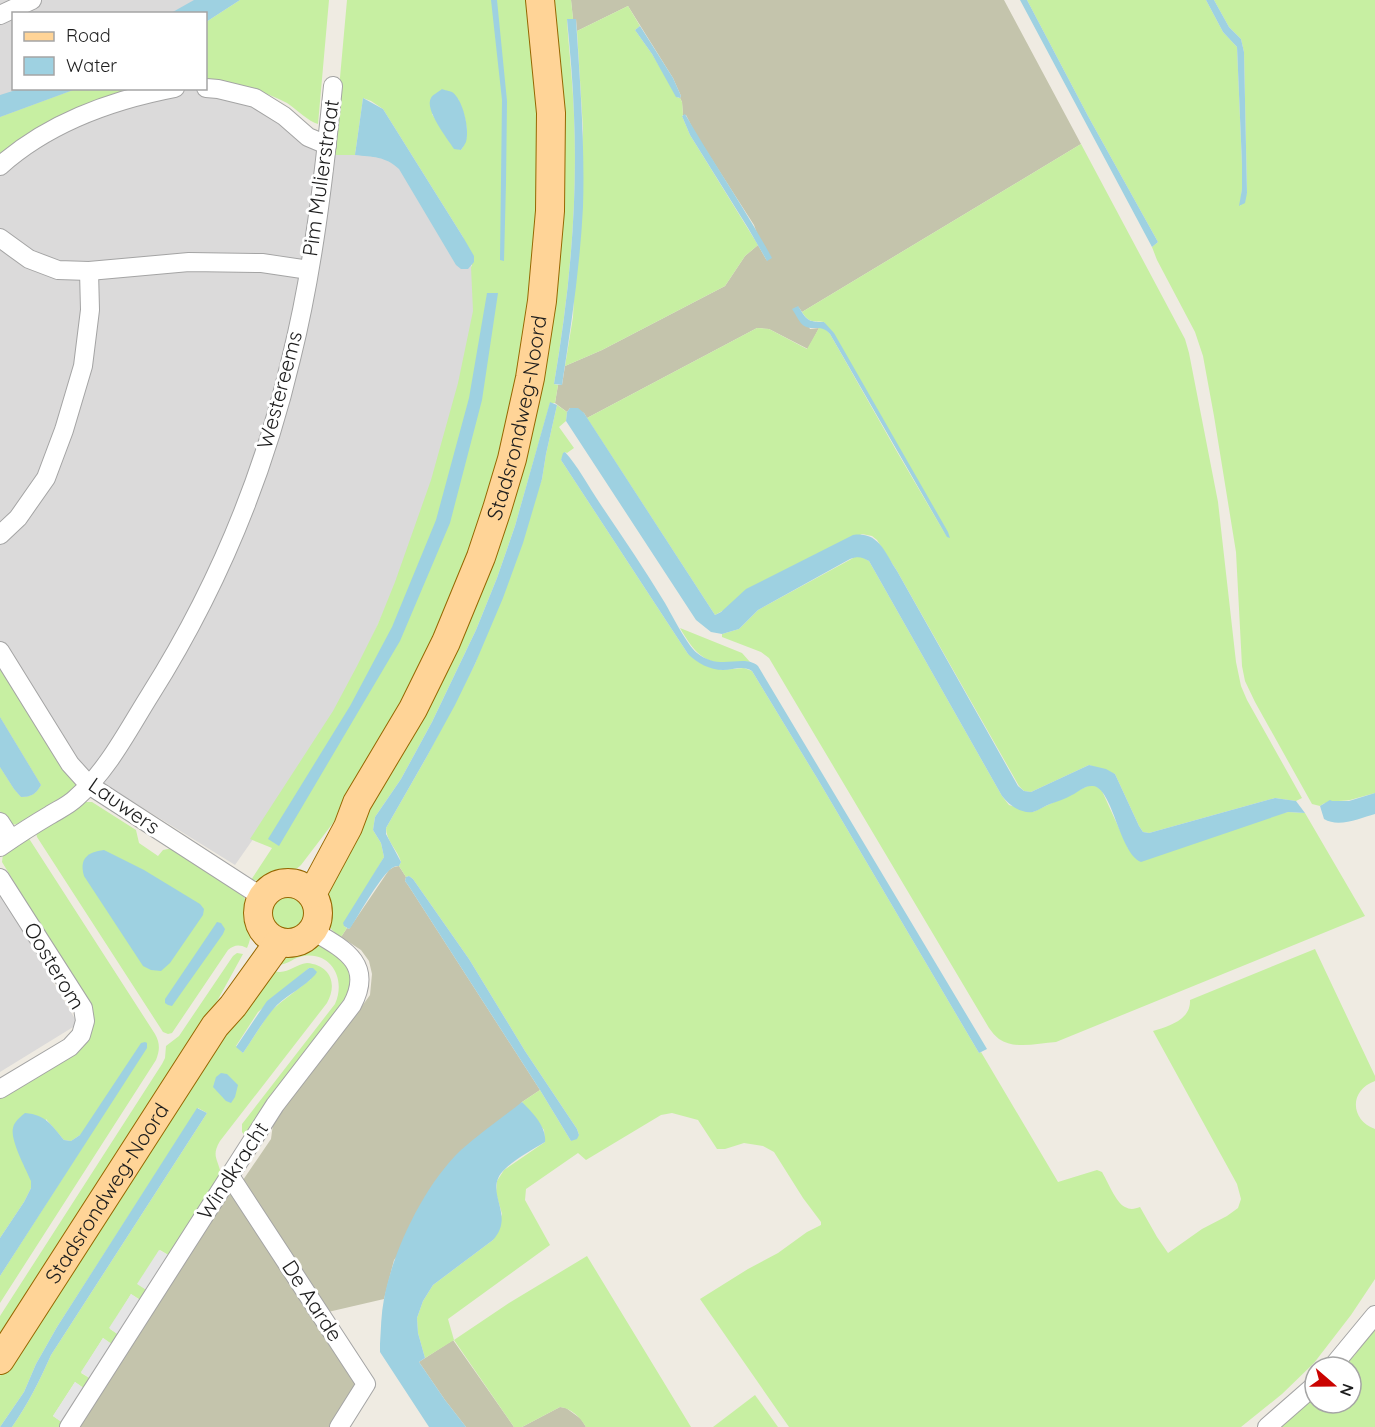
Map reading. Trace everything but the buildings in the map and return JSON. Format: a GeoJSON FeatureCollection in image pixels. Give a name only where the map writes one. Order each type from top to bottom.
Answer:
{"type":"FeatureCollection","features":[{"type":"Feature","properties":{"kind":"main road","name":"Stadsrondweg-Noord"},"geometry":{"type":"LineString","coordinates":[[302,889],[339,822],[357,803],[413,709],[446,642],[484,547],[512,459],[530,378],[542,301],[550,211],[550,113],[540,0]]}},
{"type":"Feature","properties":{"kind":"main road"},"geometry":{"type":"LineString","coordinates":[[281,883],[302,889],[318,906],[318,919],[313,930],[304,939],[292,944],[271,937],[258,921],[258,909],[262,897],[270,888],[281,883]]}},
{"type":"Feature","properties":{"kind":"main road","name":"Stadsrondweg-Noord"},"geometry":{"type":"LineString","coordinates":[[0,1360],[215,1026],[223,1001],[271,937]]}},
{"type":"Feature","properties":{"kind":"street"},"geometry":{"type":"LineString","coordinates":[[0,15],[32,0]]}},
{"type":"Feature","properties":{"kind":"street","name":"Pim Mulierstraat"},"geometry":{"type":"LineString","coordinates":[[309,270],[333,86]]}},
{"type":"Feature","properties":{"kind":"street"},"geometry":{"type":"LineString","coordinates":[[207,88],[255,98],[284,116],[308,137],[327,145]]}},
{"type":"Feature","properties":{"kind":"street"},"geometry":{"type":"LineString","coordinates":[[0,166],[17,151],[69,122],[106,105],[165,90]]}},
{"type":"Feature","properties":{"kind":"street"},"geometry":{"type":"LineString","coordinates":[[0,238],[29,259],[58,270],[89,271],[189,262],[262,263],[309,270]]}},
{"type":"Feature","properties":{"kind":"street","name":"Westereems"},"geometry":{"type":"LineString","coordinates":[[5,843],[75,800],[89,786],[107,764],[173,658],[209,590],[243,513],[272,428],[291,359],[309,270]]}},
{"type":"Feature","properties":{"kind":"street"},"geometry":{"type":"LineString","coordinates":[[0,535],[18,518],[46,478],[64,430],[83,366],[90,310],[89,271]]}},
{"type":"Feature","properties":{"kind":"street","name":"Lauwers"},"geometry":{"type":"LineString","coordinates":[[0,651],[70,764],[89,786],[262,897]]}},
{"type":"Feature","properties":{"kind":"street"},"geometry":{"type":"LineString","coordinates":[[0,822],[5,843]]}},
{"type":"Feature","properties":{"kind":"street","name":"Oosterom"},"geometry":{"type":"LineString","coordinates":[[0,878],[83,1008],[85,1021],[81,1035],[70,1047],[0,1089]]}},
{"type":"Feature","properties":{"kind":"street","name":"Windkracht"},"geometry":{"type":"LineString","coordinates":[[69,1427],[275,1105],[358,996],[359,976],[351,956],[313,930]]}},
{"type":"Feature","properties":{"kind":"street","name":"De Aarde"},"geometry":{"type":"LineString","coordinates":[[230,1176],[366,1384],[339,1427]]}},
{"type":"Feature","properties":{"kind":"street"},"geometry":{"type":"LineString","coordinates":[[1342,1355],[1375,1315]]}},
{"type":"Feature","properties":{"kind":"street"},"geometry":{"type":"LineString","coordinates":[[1267,1427],[1303,1396]]}},
{"type":"Feature","properties":{"kind":"shaded area"},"geometry":{"type":"Polygon","coordinates":[[[0,0],[219,0],[198,12],[12,12],[12,90],[124,90],[117,104],[183,90],[200,90],[258,100],[323,147],[401,158],[478,276],[478,312],[425,519],[334,723],[235,865],[85,772],[0,830],[0,0]]]}},
{"type":"Feature","properties":{"kind":"shaded area"},"geometry":{"type":"Polygon","coordinates":[[[571,0],[1004,0],[1081,144],[802,312],[798,306],[810,329],[819,328],[808,349],[769,329],[757,328],[587,418],[584,413],[570,408],[567,412],[555,403],[558,385],[562,385],[565,366],[602,350],[725,286],[745,256],[758,245],[767,261],[754,225],[695,133],[686,115],[683,115],[681,96],[673,78],[628,6],[577,31],[571,0]]]}},
{"type":"Feature","properties":{"kind":"shaded area"},"geometry":{"type":"Polygon","coordinates":[[[399,866],[406,877],[405,881],[540,1090],[522,1102],[394,1260],[384,1299],[328,1312],[243,1180],[271,1139],[273,1124],[285,1104],[370,995],[372,974],[369,961],[361,950],[341,937],[347,928],[349,929],[389,870],[399,866]]]}},
{"type":"Feature","properties":{"kind":"shaded area"},"geometry":{"type":"Polygon","coordinates":[[[0,892],[78,1024],[0,1072],[0,892]]]}},
{"type":"Feature","properties":{"kind":"shaded area"},"geometry":{"type":"Polygon","coordinates":[[[230,1193],[358,1383],[333,1427],[77,1427],[227,1194],[230,1193]]]}},
{"type":"Feature","properties":{"kind":"shaded area"},"geometry":{"type":"Polygon","coordinates":[[[159,1250],[170,1256],[148,1291],[137,1284],[159,1250]]]}},
{"type":"Feature","properties":{"kind":"shaded area"},"geometry":{"type":"Polygon","coordinates":[[[131,1294],[141,1301],[119,1335],[109,1328],[131,1294]]]}},
{"type":"Feature","properties":{"kind":"shaded area"},"geometry":{"type":"Polygon","coordinates":[[[103,1338],[113,1345],[91,1379],[81,1372],[103,1338]]]}},
{"type":"Feature","properties":{"kind":"shaded area"},"geometry":{"type":"Polygon","coordinates":[[[453,1340],[514,1427],[466,1427],[445,1400],[419,1362],[453,1340]]]}},
{"type":"Feature","properties":{"kind":"shaded area"},"geometry":{"type":"Polygon","coordinates":[[[75,1382],[85,1389],[63,1423],[53,1416],[75,1382]]]}},
{"type":"Feature","properties":{"kind":"shaded area"},"geometry":{"type":"Polygon","coordinates":[[[560,1407],[566,1408],[581,1419],[586,1427],[522,1427],[560,1407]]]}},
{"type":"Feature","properties":{"kind":"green space"},"geometry":{"type":"Polygon","coordinates":[[[240,0],[329,0],[318,124],[287,103],[267,94],[207,80],[207,21],[240,0]]]}},
{"type":"Feature","properties":{"kind":"green space"},"geometry":{"type":"Polygon","coordinates":[[[347,0],[531,0],[535,35],[540,218],[509,434],[464,578],[364,775],[333,823],[301,865],[285,874],[257,881],[251,880],[272,848],[250,839],[333,711],[378,624],[395,582],[431,480],[458,383],[473,311],[472,266],[463,237],[383,109],[363,98],[355,155],[333,155],[347,0]],[[458,99],[432,114],[454,148],[461,150],[467,131],[458,99]]]}},
{"type":"Feature","properties":{"kind":"green space"},"geometry":{"type":"Polygon","coordinates":[[[547,0],[571,0],[573,19],[567,20],[573,92],[575,182],[568,284],[554,384],[558,385],[555,403],[550,403],[515,526],[476,630],[432,722],[401,779],[375,817],[373,830],[381,843],[384,857],[344,926],[347,928],[341,937],[330,928],[326,920],[322,897],[531,417],[547,0]]]}},
{"type":"Feature","properties":{"kind":"green space"},"geometry":{"type":"Polygon","coordinates":[[[1027,0],[1206,0],[1223,32],[1237,47],[1242,165],[1240,206],[1247,193],[1244,52],[1241,39],[1229,27],[1214,0],[1375,0],[1375,793],[1350,800],[1327,802],[1320,806],[1312,804],[1245,681],[1242,666],[1236,552],[1203,356],[1195,332],[1157,260],[1152,247],[1158,242],[1027,0]]]}},
{"type":"Feature","properties":{"kind":"green space"},"geometry":{"type":"Polygon","coordinates":[[[628,6],[640,26],[635,30],[682,102],[682,116],[690,135],[758,245],[745,256],[725,286],[602,350],[565,366],[573,317],[583,129],[577,31],[628,6]]]}},
{"type":"Feature","properties":{"kind":"green space"},"geometry":{"type":"Polygon","coordinates":[[[73,90],[125,90],[78,112],[0,164],[0,117],[73,90]]]}},
{"type":"Feature","properties":{"kind":"green space"},"geometry":{"type":"Polygon","coordinates":[[[1081,144],[1185,339],[1218,502],[1236,662],[1241,686],[1302,798],[1296,801],[1275,798],[1149,833],[1143,832],[1139,826],[1115,774],[1089,765],[1031,792],[1024,791],[1019,786],[897,571],[872,536],[862,534],[715,615],[587,418],[757,328],[769,329],[807,349],[819,328],[824,328],[830,334],[948,539],[824,322],[809,320],[802,312],[1081,144]]]}},
{"type":"Feature","properties":{"kind":"green space"},"geometry":{"type":"Polygon","coordinates":[[[557,405],[567,412],[566,421],[559,427],[574,448],[565,452],[561,460],[688,654],[721,670],[744,668],[752,671],[1058,1182],[1097,1170],[1102,1172],[1122,1205],[1131,1209],[1140,1207],[1168,1253],[1202,1229],[1238,1208],[1241,1199],[1237,1184],[1153,1031],[1183,1017],[1187,1013],[1190,1000],[1315,949],[1375,1076],[1375,1081],[1361,1091],[1356,1105],[1361,1119],[1375,1129],[1375,1279],[1320,1355],[1303,1355],[1303,1374],[1241,1427],[789,1427],[700,1299],[778,1253],[821,1225],[821,1222],[774,1152],[763,1146],[744,1143],[717,1149],[698,1120],[672,1113],[661,1115],[586,1160],[578,1153],[526,1189],[525,1200],[550,1245],[448,1319],[454,1340],[425,1358],[418,1333],[417,1318],[423,1301],[433,1285],[493,1240],[502,1214],[496,1193],[497,1181],[504,1170],[545,1142],[544,1130],[522,1102],[540,1090],[571,1141],[579,1135],[469,959],[413,879],[406,877],[399,866],[401,862],[388,837],[386,828],[475,664],[542,479],[557,405]]]}},
{"type":"Feature","properties":{"kind":"green space"},"geometry":{"type":"Polygon","coordinates":[[[855,557],[862,557],[869,561],[1009,805],[1033,812],[1090,785],[1096,786],[1102,791],[1128,848],[1288,812],[1305,813],[1365,916],[1056,1042],[1019,1045],[999,1039],[989,1028],[769,658],[761,652],[722,637],[722,634],[739,629],[758,610],[855,557]]]}},
{"type":"Feature","properties":{"kind":"green space"},"geometry":{"type":"Polygon","coordinates":[[[680,628],[742,653],[750,662],[710,661],[693,648],[680,628]]]}},
{"type":"Feature","properties":{"kind":"green space"},"geometry":{"type":"Polygon","coordinates":[[[0,664],[78,787],[17,824],[11,825],[0,811],[0,767],[21,797],[33,794],[41,785],[0,717],[0,664]]]}},
{"type":"Feature","properties":{"kind":"green space"},"geometry":{"type":"Polygon","coordinates":[[[84,802],[92,802],[136,830],[139,843],[158,856],[163,850],[173,848],[245,898],[251,930],[247,948],[237,946],[228,950],[172,1033],[163,1032],[37,837],[36,832],[84,802]]]}},
{"type":"Feature","properties":{"kind":"green space"},"geometry":{"type":"Polygon","coordinates":[[[28,837],[155,1034],[159,1050],[156,1060],[0,1303],[0,1276],[87,1140],[80,1135],[71,1141],[64,1140],[46,1119],[31,1188],[0,1238],[0,1097],[75,1050],[78,987],[2,862],[3,854],[28,837]]]}},
{"type":"Feature","properties":{"kind":"green space"},"geometry":{"type":"Polygon","coordinates":[[[287,894],[300,899],[305,912],[300,925],[287,930],[274,925],[269,912],[274,899],[287,894]]]}},
{"type":"Feature","properties":{"kind":"green space"},"geometry":{"type":"Polygon","coordinates":[[[308,944],[321,945],[344,961],[351,976],[349,996],[246,1137],[242,1132],[242,1124],[335,1004],[338,995],[339,986],[334,970],[322,958],[304,956],[277,965],[286,951],[308,944]]]}},
{"type":"Feature","properties":{"kind":"green space"},"geometry":{"type":"Polygon","coordinates":[[[237,953],[243,954],[199,1034],[0,1343],[0,1316],[162,1064],[166,1046],[179,1036],[237,953]]]}},
{"type":"Feature","properties":{"kind":"green space"},"geometry":{"type":"Polygon","coordinates":[[[302,964],[315,964],[330,976],[332,989],[327,1003],[220,1141],[216,1158],[221,1174],[170,1256],[160,1250],[138,1284],[148,1291],[142,1301],[131,1294],[110,1329],[119,1335],[113,1345],[103,1338],[81,1373],[91,1379],[85,1389],[75,1382],[53,1416],[63,1423],[61,1427],[12,1427],[51,1355],[207,1113],[198,1108],[57,1327],[36,1364],[24,1392],[0,1427],[0,1376],[202,1060],[274,971],[287,971],[302,964]],[[309,968],[258,1012],[236,1046],[243,1053],[270,1012],[311,979],[309,968]]]}},
{"type":"Feature","properties":{"kind":"green space"},"geometry":{"type":"Polygon","coordinates":[[[587,1256],[691,1427],[586,1427],[575,1414],[560,1407],[522,1427],[514,1427],[454,1340],[509,1303],[587,1256]]]}},
{"type":"Feature","properties":{"kind":"green space"},"geometry":{"type":"Polygon","coordinates":[[[1375,1329],[1375,1427],[1274,1427],[1303,1402],[1303,1415],[1363,1415],[1363,1355],[1355,1355],[1375,1329]]]}},
{"type":"Feature","properties":{"kind":"green space"},"geometry":{"type":"Polygon","coordinates":[[[755,1395],[778,1427],[713,1427],[755,1395]]]}},
{"type":"Feature","properties":{"kind":"water"},"geometry":{"type":"Polygon","coordinates":[[[194,0],[240,0],[207,21],[207,12],[173,12],[194,0]]]}},
{"type":"Feature","properties":{"kind":"water"},"geometry":{"type":"Polygon","coordinates":[[[491,0],[497,0],[507,101],[504,261],[500,260],[502,100],[491,0]]]}},
{"type":"Feature","properties":{"kind":"water"},"geometry":{"type":"Polygon","coordinates":[[[1020,0],[1027,0],[1158,242],[1152,247],[1020,0]]]}},
{"type":"Feature","properties":{"kind":"water"},"geometry":{"type":"Polygon","coordinates":[[[1206,0],[1214,0],[1229,27],[1241,39],[1244,52],[1247,193],[1245,203],[1239,206],[1242,165],[1237,47],[1223,32],[1206,0]]]}},
{"type":"Feature","properties":{"kind":"water"},"geometry":{"type":"Polygon","coordinates":[[[567,19],[576,19],[582,113],[583,207],[572,319],[562,385],[554,384],[568,284],[575,183],[574,103],[567,19]]]}},
{"type":"Feature","properties":{"kind":"water"},"geometry":{"type":"Polygon","coordinates":[[[640,26],[673,78],[680,98],[676,97],[652,54],[635,30],[640,26]]]}},
{"type":"Feature","properties":{"kind":"water"},"geometry":{"type":"Polygon","coordinates":[[[442,89],[456,96],[465,115],[467,137],[461,150],[454,149],[433,116],[431,98],[442,89]]]}},
{"type":"Feature","properties":{"kind":"water"},"geometry":{"type":"Polygon","coordinates":[[[16,90],[73,90],[0,117],[0,95],[16,90]]]}},
{"type":"Feature","properties":{"kind":"water"},"geometry":{"type":"Polygon","coordinates":[[[363,98],[383,109],[463,237],[474,256],[474,262],[468,269],[461,269],[456,265],[399,169],[384,159],[355,155],[363,98]]]}},
{"type":"Feature","properties":{"kind":"water"},"geometry":{"type":"Polygon","coordinates":[[[685,114],[772,258],[767,261],[690,135],[682,116],[685,114]]]}},
{"type":"Feature","properties":{"kind":"water"},"geometry":{"type":"Polygon","coordinates":[[[487,293],[498,293],[482,400],[450,523],[400,641],[279,846],[268,839],[350,706],[392,627],[436,520],[469,398],[487,293]]]}},
{"type":"Feature","properties":{"kind":"water"},"geometry":{"type":"Polygon","coordinates":[[[798,306],[808,319],[824,322],[834,333],[950,538],[947,537],[830,334],[822,329],[803,325],[792,309],[798,306]]]}},
{"type":"Feature","properties":{"kind":"water"},"geometry":{"type":"Polygon","coordinates":[[[550,402],[557,405],[542,479],[523,543],[503,598],[455,705],[386,828],[386,834],[401,862],[399,866],[394,867],[384,876],[349,929],[343,923],[384,857],[381,843],[373,830],[375,817],[401,779],[432,722],[476,630],[515,526],[550,402]]]}},
{"type":"Feature","properties":{"kind":"water"},"geometry":{"type":"Polygon","coordinates":[[[570,408],[578,408],[584,413],[715,615],[746,589],[853,535],[869,536],[875,540],[897,571],[1018,786],[1024,791],[1031,792],[1089,765],[1106,769],[1115,774],[1139,826],[1143,832],[1149,833],[1275,798],[1296,801],[1305,813],[1288,812],[1141,862],[1127,847],[1106,797],[1100,789],[1093,786],[1084,788],[1067,798],[1033,812],[1024,812],[1016,808],[1002,796],[869,561],[860,557],[850,559],[758,610],[739,629],[722,634],[711,632],[696,620],[566,421],[570,408]]]}},
{"type":"Feature","properties":{"kind":"water"},"geometry":{"type":"Polygon","coordinates":[[[565,452],[641,564],[693,649],[714,661],[745,661],[758,666],[987,1049],[979,1053],[752,671],[742,668],[713,669],[688,654],[561,460],[565,452]]]}},
{"type":"Feature","properties":{"kind":"water"},"geometry":{"type":"Polygon","coordinates":[[[0,717],[41,785],[30,796],[21,797],[0,767],[0,717]]]}},
{"type":"Feature","properties":{"kind":"water"},"geometry":{"type":"Polygon","coordinates":[[[1375,793],[1375,814],[1336,823],[1324,819],[1320,806],[1330,800],[1349,801],[1375,793]]]}},
{"type":"Feature","properties":{"kind":"water"},"geometry":{"type":"Polygon","coordinates":[[[104,850],[144,870],[200,904],[204,909],[203,915],[170,963],[161,971],[143,966],[84,876],[83,865],[86,857],[104,850]]]}},
{"type":"Feature","properties":{"kind":"water"},"geometry":{"type":"Polygon","coordinates":[[[409,876],[469,959],[525,1051],[577,1129],[579,1135],[577,1139],[571,1141],[405,881],[409,876]]]}},
{"type":"Feature","properties":{"kind":"water"},"geometry":{"type":"Polygon","coordinates":[[[217,922],[221,923],[225,929],[223,934],[172,1006],[168,1005],[165,999],[217,922]]]}},
{"type":"Feature","properties":{"kind":"water"},"geometry":{"type":"Polygon","coordinates":[[[309,968],[317,972],[315,975],[277,1005],[243,1053],[236,1047],[267,1001],[309,968]]]}},
{"type":"Feature","properties":{"kind":"water"},"geometry":{"type":"Polygon","coordinates":[[[145,1042],[147,1048],[0,1276],[0,1238],[31,1188],[31,1181],[14,1140],[15,1124],[25,1113],[39,1116],[44,1118],[64,1140],[71,1141],[80,1135],[141,1043],[145,1042]]]}},
{"type":"Feature","properties":{"kind":"water"},"geometry":{"type":"Polygon","coordinates":[[[221,1073],[227,1074],[238,1085],[231,1103],[226,1101],[213,1087],[216,1077],[221,1073]]]}},
{"type":"Feature","properties":{"kind":"water"},"geometry":{"type":"Polygon","coordinates":[[[522,1102],[541,1125],[545,1142],[514,1162],[499,1177],[496,1186],[502,1221],[499,1230],[493,1240],[433,1285],[423,1301],[417,1318],[418,1333],[425,1358],[419,1362],[466,1427],[429,1427],[380,1352],[382,1310],[388,1280],[412,1219],[435,1181],[461,1150],[522,1102]]]}},
{"type":"Feature","properties":{"kind":"water"},"geometry":{"type":"Polygon","coordinates":[[[197,1108],[207,1113],[51,1355],[18,1418],[12,1427],[0,1427],[24,1392],[36,1364],[57,1327],[197,1108]]]}}]}
